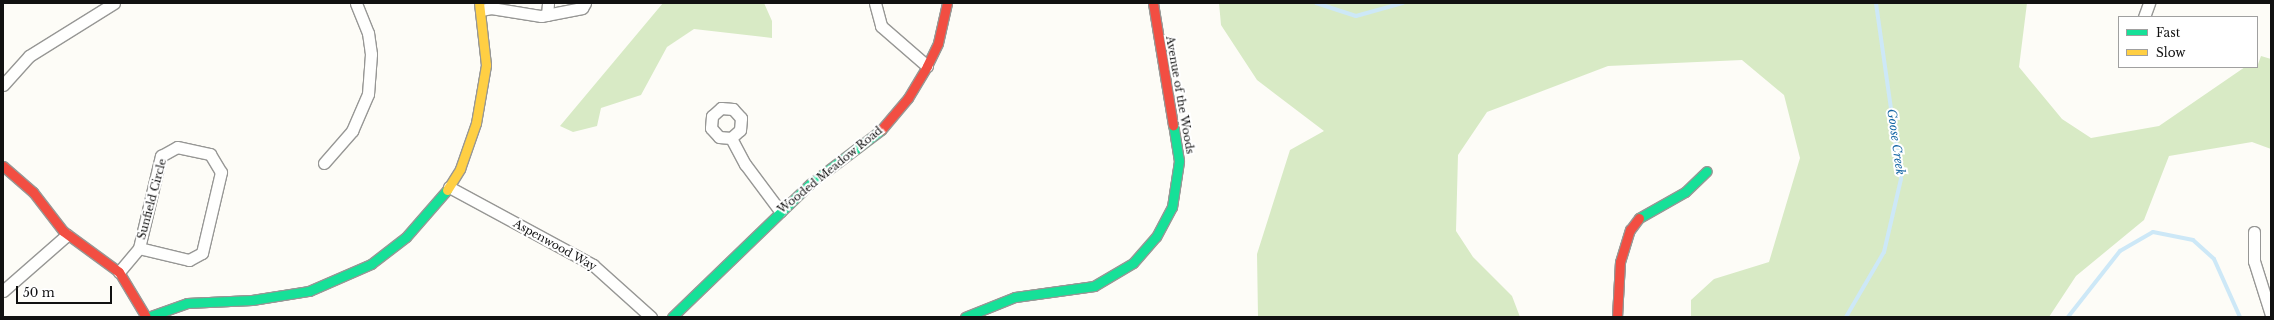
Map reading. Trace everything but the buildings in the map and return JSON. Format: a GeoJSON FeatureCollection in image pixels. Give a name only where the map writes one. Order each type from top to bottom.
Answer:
{"type":"FeatureCollection","features":[{"type":"Feature","properties":{"kind":"street"},"geometry":{"type":"LineString","coordinates":[[3,85],[29,56],[114,3]]}},
{"type":"Feature","properties":{"kind":"street"},"geometry":{"type":"LineString","coordinates":[[324,163],[352,131],[368,94],[371,54],[368,33],[356,3]]}},
{"type":"Feature","properties":{"kind":"street"},"geometry":{"type":"LineString","coordinates":[[547,15],[548,3]]}},
{"type":"Feature","properties":{"kind":"street"},"geometry":{"type":"LineString","coordinates":[[3,166],[33,192],[67,235],[119,272],[147,317],[206,300],[290,296],[347,276],[388,252],[406,237],[449,186],[460,169],[481,103],[486,65],[487,6],[513,14],[547,15],[582,8],[585,3]]}},
{"type":"Feature","properties":{"kind":"street"},"geometry":{"type":"LineString","coordinates":[[875,3],[881,26],[926,66]]}},
{"type":"Feature","properties":{"kind":"street","name":"Wooded Meadow Road"},"geometry":{"type":"LineString","coordinates":[[672,317],[703,291],[780,211],[877,135],[908,98],[926,66],[938,43],[947,3]]}},
{"type":"Feature","properties":{"kind":"street","name":"Avenue of the Woods"},"geometry":{"type":"LineString","coordinates":[[965,317],[1015,297],[1094,286],[1133,263],[1162,227],[1176,192],[1179,162],[1153,3]]}},
{"type":"Feature","properties":{"kind":"street"},"geometry":{"type":"LineString","coordinates":[[2144,16],[2149,3]]}},
{"type":"Feature","properties":{"kind":"street"},"geometry":{"type":"LineString","coordinates":[[731,138],[745,164],[780,211]]}},
{"type":"Feature","properties":{"kind":"street","name":"Sunfield Circle"},"geometry":{"type":"LineString","coordinates":[[119,272],[139,248],[161,156],[177,147],[210,154],[221,172],[202,252],[180,259],[139,248]]}},
{"type":"Feature","properties":{"kind":"street"},"geometry":{"type":"LineString","coordinates":[[1617,317],[1620,262],[1630,230],[1642,214],[1685,192],[1707,171]]}},
{"type":"Feature","properties":{"kind":"street","name":"Aspenwood Way"},"geometry":{"type":"LineString","coordinates":[[449,186],[593,265],[651,317]]}},
{"type":"Feature","properties":{"kind":"street"},"geometry":{"type":"LineString","coordinates":[[2254,232],[2254,261],[2271,315]]}},
{"type":"Feature","properties":{"kind":"street"},"geometry":{"type":"LineString","coordinates":[[3,291],[67,235]]}},
{"type":"Feature","properties":{"kind":"green space"},"geometry":{"type":"Polygon","coordinates":[[[663,3],[764,3],[772,21],[772,38],[694,29],[667,47],[641,95],[601,108],[597,126],[573,132],[560,126],[663,3]]]}},
{"type":"Feature","properties":{"kind":"green space"},"geometry":{"type":"Polygon","coordinates":[[[1219,3],[2027,3],[2019,67],[2062,119],[2091,138],[2159,126],[2244,68],[2258,68],[2261,56],[2271,59],[2271,149],[2252,142],[2169,156],[2144,220],[2076,276],[2049,317],[1691,317],[1691,300],[1714,279],[1769,262],[1800,158],[1784,95],[1742,60],[1608,66],[1487,112],[1458,155],[1456,231],[1473,257],[1512,296],[1520,317],[1258,317],[1257,254],[1290,150],[1324,131],[1257,80],[1221,25],[1219,3]]]}},
{"type":"Feature","properties":{"kind":"waterway","name":"Goose Creek"},"geometry":{"type":"LineString","coordinates":[[1316,3],[1356,16],[1403,3]]}},
{"type":"Feature","properties":{"kind":"waterway","name":"Goose Creek"},"geometry":{"type":"LineString","coordinates":[[1846,317],[1884,252],[1901,179],[1876,3]]}},
{"type":"Feature","properties":{"kind":"waterway","name":"Goose Creek"},"geometry":{"type":"LineString","coordinates":[[2068,317],[2120,251],[2153,232],[2193,240],[2214,259],[2240,317]]}},
{"type":"Feature","properties":{"kind":"traffic: fast"},"geometry":{"type":"LineString","coordinates":[[965,317],[1015,297],[1094,286],[1133,263],[1156,237],[1172,207],[1179,161],[1173,125]]}},
{"type":"Feature","properties":{"kind":"traffic: fast"},"geometry":{"type":"LineString","coordinates":[[672,317],[811,183],[881,130]]}},
{"type":"Feature","properties":{"kind":"traffic: fast"},"geometry":{"type":"LineString","coordinates":[[1639,218],[1685,192],[1707,171]]}},
{"type":"Feature","properties":{"kind":"traffic: fast"},"geometry":{"type":"LineString","coordinates":[[148,317],[187,303],[252,300],[309,291],[371,264],[406,237],[447,190]]}},
{"type":"Feature","properties":{"kind":"traffic: slow"},"geometry":{"type":"LineString","coordinates":[[447,190],[460,169],[476,123],[486,65],[479,3]]}},
{"type":"Feature","properties":{"kind":"traffic: jam"},"geometry":{"type":"LineString","coordinates":[[881,130],[908,98],[927,66],[938,43],[947,3]]}},
{"type":"Feature","properties":{"kind":"traffic: jam"},"geometry":{"type":"LineString","coordinates":[[1153,3],[1173,125]]}},
{"type":"Feature","properties":{"kind":"traffic: jam"},"geometry":{"type":"LineString","coordinates":[[3,166],[33,192],[63,231],[119,272],[146,317]]}},
{"type":"Feature","properties":{"kind":"traffic: jam"},"geometry":{"type":"LineString","coordinates":[[1617,317],[1620,262],[1630,230],[1639,218]]}}]}
